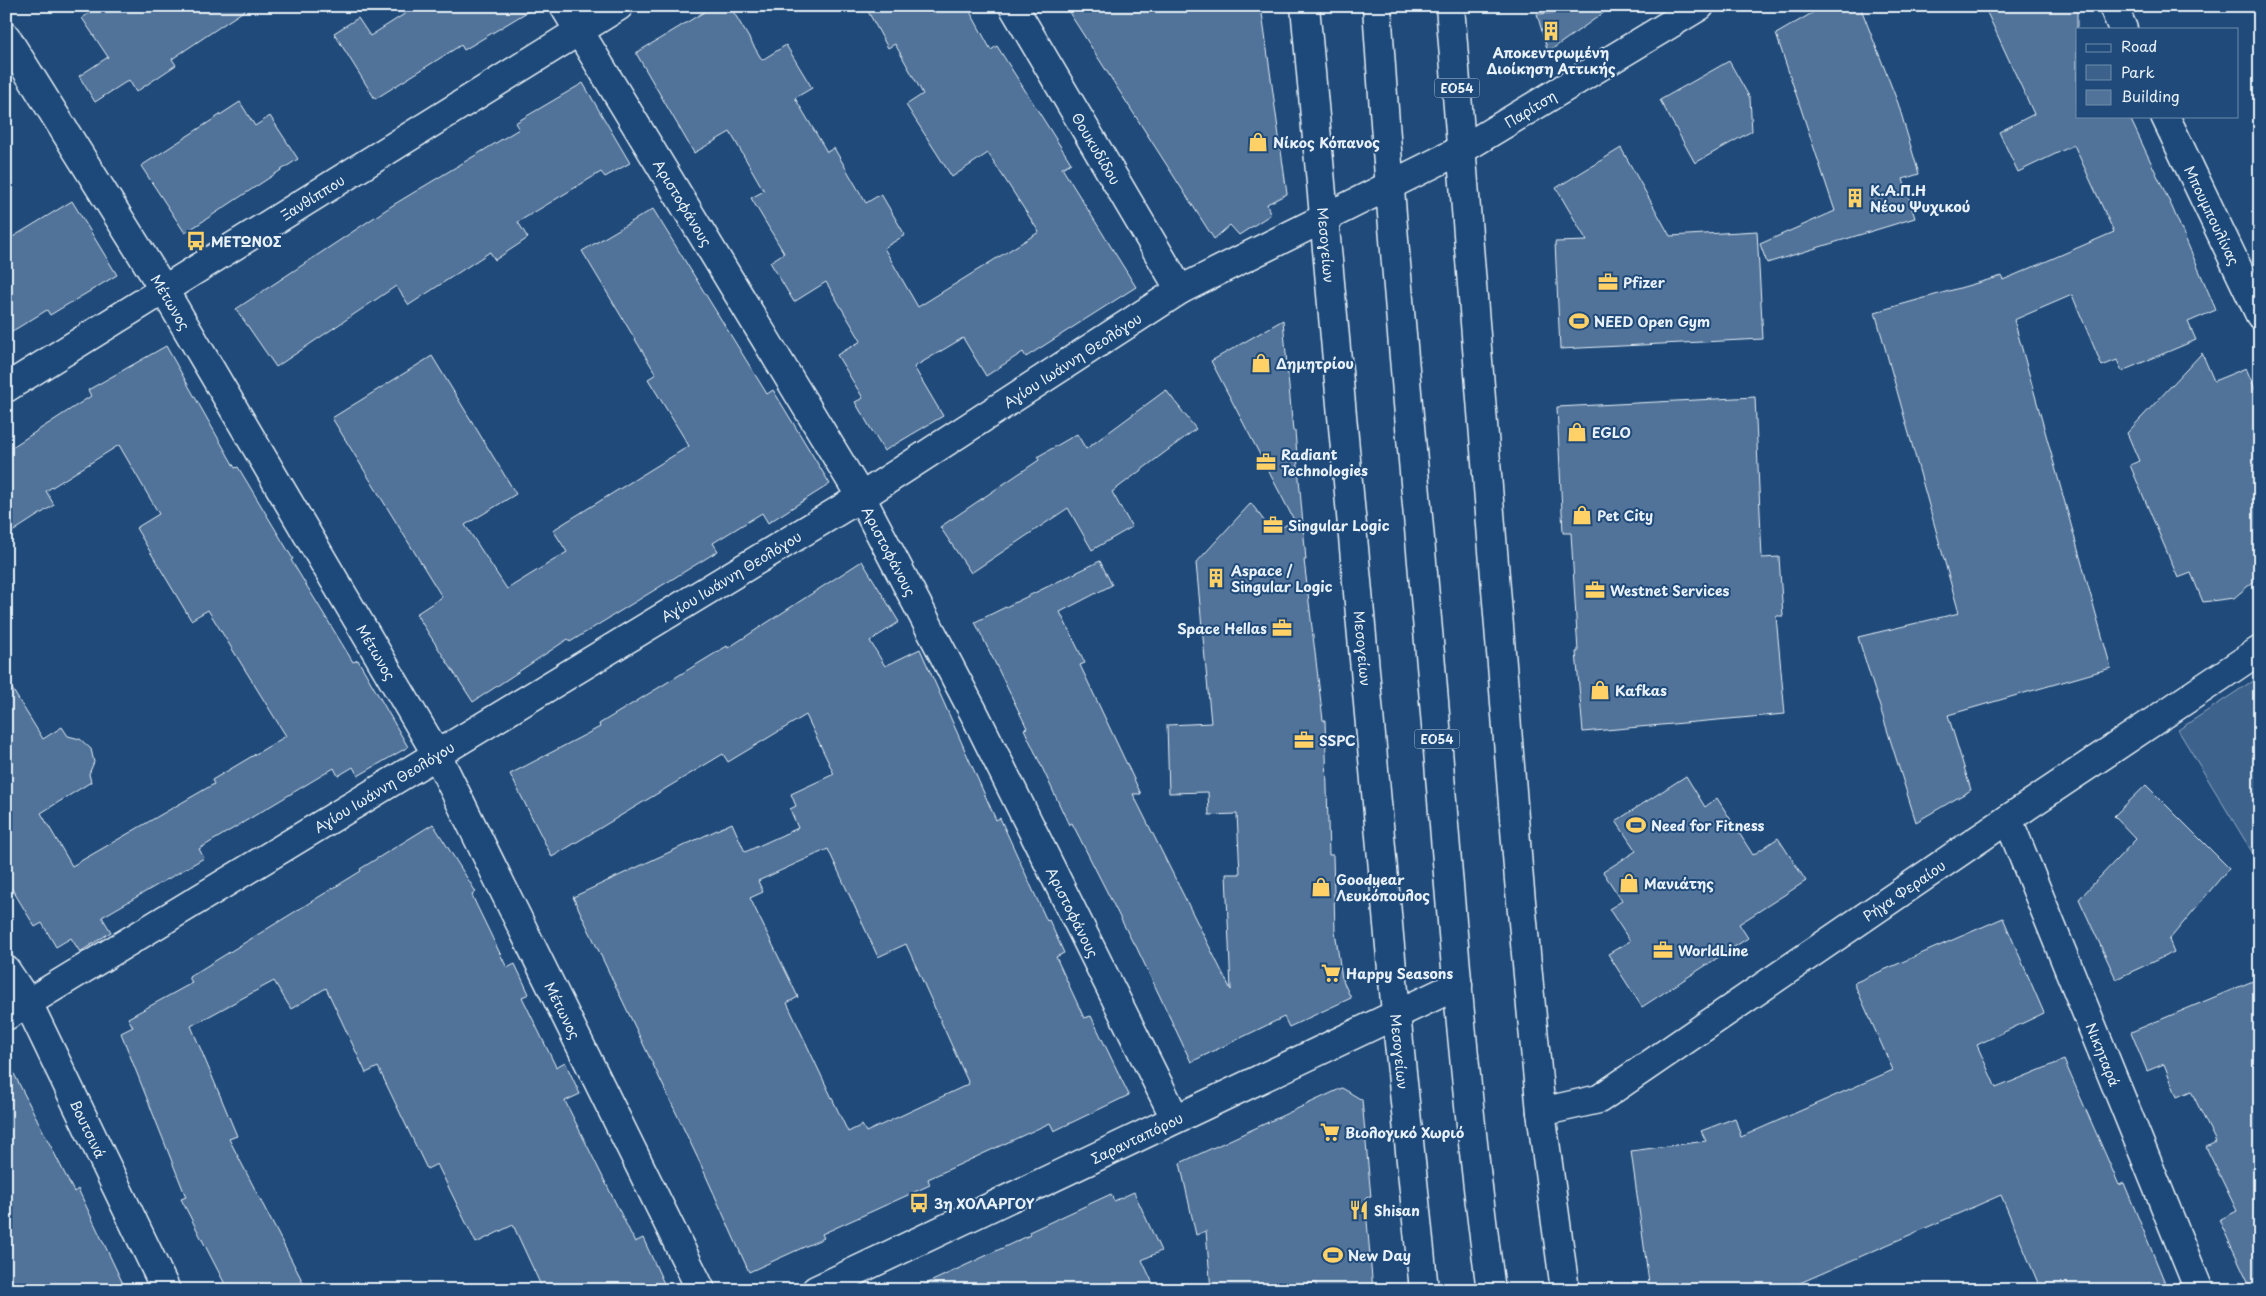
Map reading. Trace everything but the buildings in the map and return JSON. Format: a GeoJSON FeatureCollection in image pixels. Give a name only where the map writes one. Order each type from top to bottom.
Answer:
{"type":"FeatureCollection","features":[{"type":"Feature","properties":{"kind":"street","name":"Αριστοφάνους"},"geometry":{"type":"LineString","coordinates":[[564,6],[861,497],[974,715],[1174,1118]]}},
{"type":"Feature","properties":{"kind":"street","name":"Ξανθίππου"},"geometry":{"type":"LineString","coordinates":[[6,388],[619,6]]}},
{"type":"Feature","properties":{"kind":"street","name":"Θουκυδίδου"},"geometry":{"type":"LineString","coordinates":[[1013,6],[1180,290]]}},
{"type":"Feature","properties":{"kind":"street","name":"Μεσογείων"},"geometry":{"type":"LineString","coordinates":[[1305,6],[1322,219],[1396,1013],[1424,1290]]}},
{"type":"Feature","properties":{"kind":"street","name":"ΕΟ54"},"geometry":{"type":"LineString","coordinates":[[1378,6],[1389,187],[1458,985],[1478,1199],[1491,1290]]}},
{"type":"Feature","properties":{"kind":"street","name":"ΕΟ54"},"geometry":{"type":"LineString","coordinates":[[1450,6],[1463,149],[1519,880],[1541,1112],[1565,1290]]}},
{"type":"Feature","properties":{"kind":"street","name":"Παρίτση"},"geometry":{"type":"LineString","coordinates":[[1463,149],[1700,6]]}},
{"type":"Feature","properties":{"kind":"street"},"geometry":{"type":"LineString","coordinates":[[2113,6],[2123,28]]}},
{"type":"Feature","properties":{"kind":"street","name":"Μέτωνος"},"geometry":{"type":"LineString","coordinates":[[6,37],[164,290],[437,755],[701,1290]]}},
{"type":"Feature","properties":{"kind":"street","name":"Μπουμπουλίνας"},"geometry":{"type":"LineString","coordinates":[[2166,118],[2260,315]]}},
{"type":"Feature","properties":{"kind":"street","name":"Αγίου Ιωάννη Θεολόγου"},"geometry":{"type":"LineString","coordinates":[[17,1010],[861,497],[1180,290],[1463,149]]}},
{"type":"Feature","properties":{"kind":"street","name":"Ρήγα Φεραίου"},"geometry":{"type":"LineString","coordinates":[[1541,1112],[1599,1099],[2008,819],[2260,650]]}},
{"type":"Feature","properties":{"kind":"street","name":"Νικηταρά"},"geometry":{"type":"LineString","coordinates":[[2008,819],[2199,1290]]}},
{"type":"Feature","properties":{"kind":"street","name":"Βουτσινά"},"geometry":{"type":"LineString","coordinates":[[6,970],[17,1010],[166,1290]]}},
{"type":"Feature","properties":{"kind":"street","name":"Σαρανταπόρου"},"geometry":{"type":"LineString","coordinates":[[816,1290],[1174,1118],[1458,985]]}},
{"type":"Feature","properties":{"kind":"green space"},"geometry":{"type":"Polygon","coordinates":[[[2260,676],[2260,865],[2178,730],[2260,676]]]}},
{"type":"Feature","properties":{"kind":"place","name":"Αποκεντρωμένη Διοίκηση Αττικής"},"geometry":{"type":"Point","coordinates":[1551,31]}},
{"type":"Feature","properties":{"kind":"place","name":"Νίκος Κόπανος"},"geometry":{"type":"Point","coordinates":[1258,142]}},
{"type":"Feature","properties":{"kind":"place","name":"Κ.Α.Π.Η Νέου Ψυχικού"},"geometry":{"type":"Point","coordinates":[1855,198]}},
{"type":"Feature","properties":{"kind":"place","name":"ΜΕΤΩΝΟΣ"},"geometry":{"type":"Point","coordinates":[196,241]}},
{"type":"Feature","properties":{"kind":"place","name":"Pfizer"},"geometry":{"type":"Point","coordinates":[1608,282]}},
{"type":"Feature","properties":{"kind":"place","name":"NEED Open Gym"},"geometry":{"type":"Point","coordinates":[1579,321]}},
{"type":"Feature","properties":{"kind":"place","name":"Δημητρίου"},"geometry":{"type":"Point","coordinates":[1261,363]}},
{"type":"Feature","properties":{"kind":"place","name":"EGLO"},"geometry":{"type":"Point","coordinates":[1577,432]}},
{"type":"Feature","properties":{"kind":"place","name":"Radiant Technologies"},"geometry":{"type":"Point","coordinates":[1266,462]}},
{"type":"Feature","properties":{"kind":"place","name":"Pet City"},"geometry":{"type":"Point","coordinates":[1582,515]}},
{"type":"Feature","properties":{"kind":"place","name":"Singular Logic"},"geometry":{"type":"Point","coordinates":[1273,525]}},
{"type":"Feature","properties":{"kind":"place","name":"Aspace / Singular Logic"},"geometry":{"type":"Point","coordinates":[1216,578]}},
{"type":"Feature","properties":{"kind":"place","name":"Westnet Services"},"geometry":{"type":"Point","coordinates":[1595,590]}},
{"type":"Feature","properties":{"kind":"place","name":"Space Hellas"},"geometry":{"type":"Point","coordinates":[1282,628]}},
{"type":"Feature","properties":{"kind":"place","name":"Kafkas"},"geometry":{"type":"Point","coordinates":[1600,690]}},
{"type":"Feature","properties":{"kind":"place","name":"SSPC"},"geometry":{"type":"Point","coordinates":[1304,740]}},
{"type":"Feature","properties":{"kind":"place","name":"Need for Fitness"},"geometry":{"type":"Point","coordinates":[1636,825]}},
{"type":"Feature","properties":{"kind":"place","name":"Μανιάτης"},"geometry":{"type":"Point","coordinates":[1629,883]}},
{"type":"Feature","properties":{"kind":"place","name":"Goodyear Λευκόπουλος"},"geometry":{"type":"Point","coordinates":[1321,887]}},
{"type":"Feature","properties":{"kind":"place","name":"WorldLine"},"geometry":{"type":"Point","coordinates":[1663,950]}},
{"type":"Feature","properties":{"kind":"place","name":"Happy Seasons"},"geometry":{"type":"Point","coordinates":[1331,973]}},
{"type":"Feature","properties":{"kind":"place","name":"Βιολογικό Χωριό"},"geometry":{"type":"Point","coordinates":[1330,1132]}},
{"type":"Feature","properties":{"kind":"place","name":"3η ΧΟΛΑΡΓΟΥ"},"geometry":{"type":"Point","coordinates":[919,1203]}},
{"type":"Feature","properties":{"kind":"place","name":"Shisan"},"geometry":{"type":"Point","coordinates":[1359,1210]}},
{"type":"Feature","properties":{"kind":"place","name":"New Day"},"geometry":{"type":"Point","coordinates":[1333,1255]}}]}
